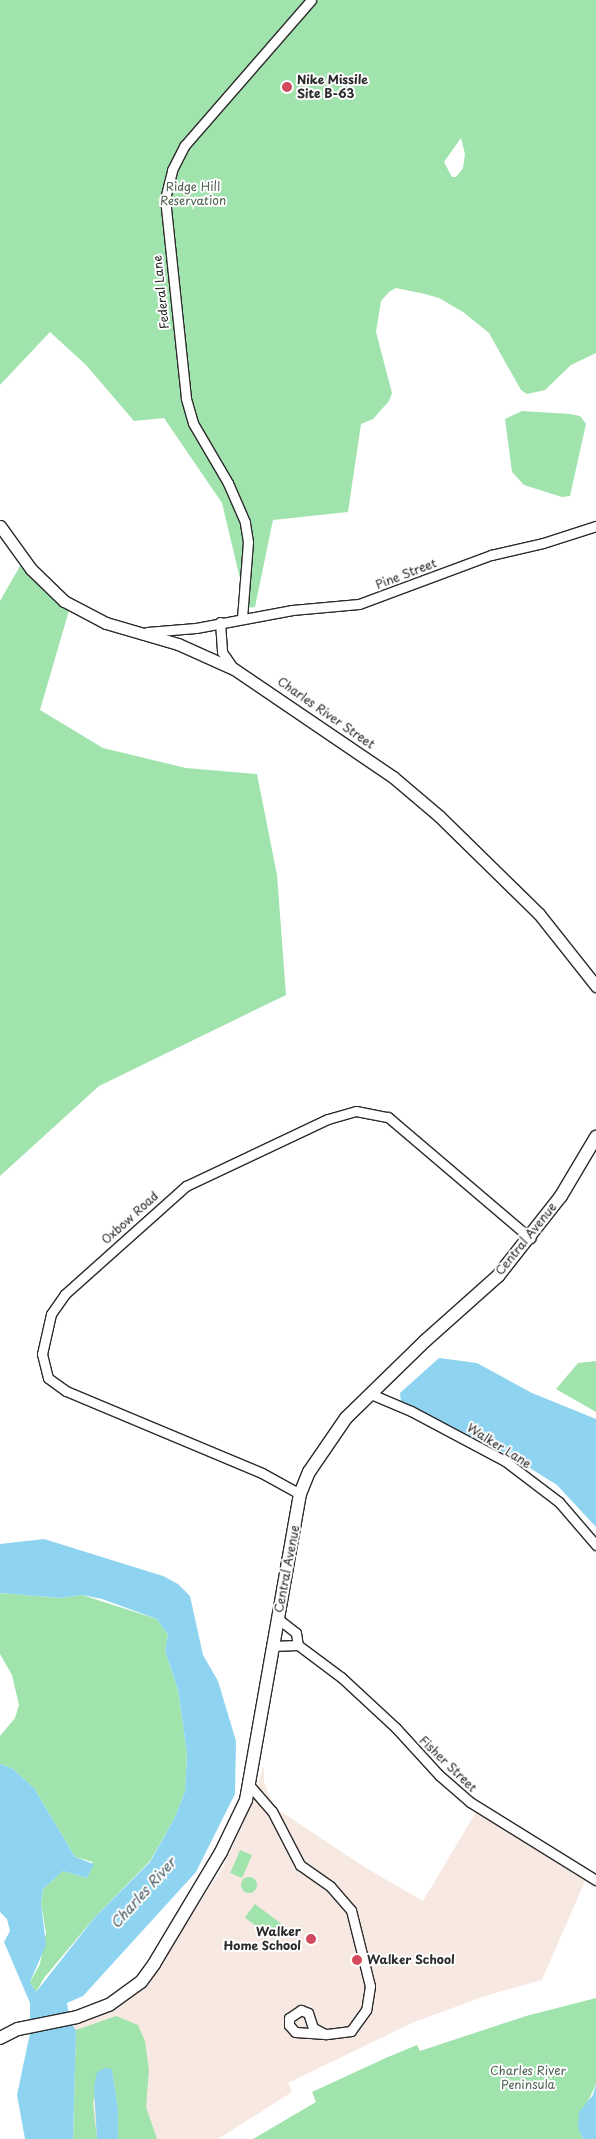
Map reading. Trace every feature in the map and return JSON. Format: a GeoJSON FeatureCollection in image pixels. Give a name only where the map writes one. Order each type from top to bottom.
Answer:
{"type":"FeatureCollection","features":[{"type":"Feature","properties":{"kind":"main road","name":"Central Avenue"},"geometry":{"type":"LineString","coordinates":[[0,2038],[27,2027],[77,2017],[110,2005],[140,1982],[228,1839],[250,1786],[272,1646],[300,1494],[323,1447],[371,1394],[498,1276],[530,1238],[560,1196],[596,1137]]}},
{"type":"Feature","properties":{"kind":"street","name":"Federal Lane"},"geometry":{"type":"LineString","coordinates":[[242,618],[248,542],[245,522],[228,483],[193,423],[186,398],[165,199],[172,170],[185,145],[311,0]]}},
{"type":"Feature","properties":{"kind":"street","name":"Charles River Street"},"geometry":{"type":"LineString","coordinates":[[0,526],[31,569],[64,601],[106,623],[178,644],[234,669],[393,777],[439,816],[544,919],[596,986]]}},
{"type":"Feature","properties":{"kind":"street","name":"Pine Street"},"geometry":{"type":"LineString","coordinates":[[141,632],[170,632],[242,618],[358,604],[491,556],[596,526]]}},
{"type":"Feature","properties":{"kind":"street"},"geometry":{"type":"LineString","coordinates":[[220,622],[222,652],[234,669]]}},
{"type":"Feature","properties":{"kind":"street","name":"Oxbow Road"},"geometry":{"type":"LineString","coordinates":[[300,1494],[262,1473],[66,1390],[48,1378],[42,1354],[51,1314],[65,1294],[186,1186],[328,1118],[356,1111],[388,1117],[530,1238]]}},
{"type":"Feature","properties":{"kind":"street","name":"Walker Lane"},"geometry":{"type":"LineString","coordinates":[[371,1394],[411,1411],[505,1461],[559,1502],[596,1545]]}},
{"type":"Feature","properties":{"kind":"street","name":"Fisher Street"},"geometry":{"type":"LineString","coordinates":[[277,1618],[296,1632],[298,1646],[342,1677],[396,1728],[439,1775],[474,1805],[596,1880]]}},
{"type":"Feature","properties":{"kind":"street"},"geometry":{"type":"LineString","coordinates":[[272,1646],[298,1646]]}},
{"type":"Feature","properties":{"kind":"street"},"geometry":{"type":"LineString","coordinates":[[250,1786],[272,1811],[300,1865],[330,1886],[351,1910],[370,1986],[366,2010],[351,2031],[325,2034]]}},
{"type":"Feature","properties":{"kind":"shaded area","name":"Walker School"},"geometry":{"type":"Polygon","coordinates":[[[264,1766],[264,1782],[274,1807],[366,1868],[423,1901],[476,1812],[585,1881],[542,1980],[488,1995],[412,2023],[288,2083],[292,2092],[218,2139],[74,2139],[76,2097],[68,2021],[111,2010],[148,1982],[223,1867],[244,1822],[264,1766]]]}},
{"type":"Feature","properties":{"kind":"green space","name":"Ridge Hill Reservation"},"geometry":{"type":"Polygon","coordinates":[[[0,0],[596,0],[596,353],[571,365],[545,390],[527,394],[521,390],[489,333],[463,312],[439,298],[425,294],[396,288],[389,292],[381,301],[376,332],[392,393],[389,401],[373,419],[361,424],[348,512],[273,520],[255,607],[247,608],[222,503],[164,418],[134,421],[86,365],[50,332],[0,385],[0,0]],[[461,138],[444,162],[452,177],[456,177],[463,168],[465,154],[461,138]]]}},
{"type":"Feature","properties":{"kind":"green space"},"geometry":{"type":"Polygon","coordinates":[[[522,411],[580,416],[586,424],[570,496],[562,497],[524,485],[512,472],[505,419],[522,411]]]}},
{"type":"Feature","properties":{"kind":"green space"},"geometry":{"type":"Polygon","coordinates":[[[20,566],[70,607],[40,710],[103,748],[186,768],[257,774],[277,875],[286,995],[99,1086],[0,1176],[0,601],[20,566]]]}},
{"type":"Feature","properties":{"kind":"green space"},"geometry":{"type":"Polygon","coordinates":[[[596,1361],[596,1412],[556,1389],[578,1363],[596,1361]]]}},
{"type":"Feature","properties":{"kind":"green space"},"geometry":{"type":"Polygon","coordinates":[[[0,1593],[61,1598],[82,1595],[157,1619],[168,1635],[165,1651],[178,1690],[187,1753],[185,1792],[174,1819],[150,1861],[95,1917],[44,1978],[36,1992],[30,1982],[40,1964],[46,1933],[41,1903],[43,1889],[63,1871],[87,1878],[93,1862],[75,1857],[34,1788],[13,1769],[0,1764],[0,1736],[15,1718],[19,1705],[12,1675],[0,1654],[0,1593]]]}},
{"type":"Feature","properties":{"kind":"green space"},"geometry":{"type":"Polygon","coordinates":[[[240,1850],[252,1855],[242,1878],[230,1873],[240,1850]]]}},
{"type":"Feature","properties":{"kind":"green space"},"geometry":{"type":"Polygon","coordinates":[[[246,1877],[252,1877],[257,1882],[255,1891],[246,1893],[241,1888],[241,1882],[246,1877]]]}},
{"type":"Feature","properties":{"kind":"green space"},"geometry":{"type":"Polygon","coordinates":[[[255,1904],[283,1925],[273,1939],[245,1918],[255,1904]]]}},
{"type":"Feature","properties":{"kind":"green space","name":"Charles River Peninsula"},"geometry":{"type":"Polygon","coordinates":[[[596,1998],[596,2084],[579,2121],[583,2139],[253,2139],[316,2102],[312,2092],[417,2045],[420,2051],[526,2016],[596,1998]]]}},
{"type":"Feature","properties":{"kind":"green space"},"geometry":{"type":"Polygon","coordinates":[[[116,2016],[138,2025],[145,2041],[149,2070],[146,2107],[157,2139],[118,2139],[118,2110],[112,2070],[105,2068],[93,2102],[97,2139],[73,2139],[76,2030],[116,2016]]]}},
{"type":"Feature","properties":{"kind":"water"},"geometry":{"type":"Polygon","coordinates":[[[439,1358],[477,1363],[532,1393],[596,1419],[596,1527],[557,1485],[509,1455],[401,1402],[400,1393],[439,1358]]]}},
{"type":"Feature","properties":{"kind":"water","name":"Charles River"},"geometry":{"type":"Polygon","coordinates":[[[44,1539],[163,1576],[178,1584],[190,1596],[203,1655],[218,1681],[236,1741],[235,1794],[196,1872],[83,1996],[67,2003],[70,2022],[76,2030],[73,2139],[25,2139],[17,2095],[30,2033],[30,2003],[4,1942],[10,1931],[7,1919],[0,1912],[0,1764],[13,1769],[34,1788],[75,1857],[94,1864],[87,1878],[63,1871],[43,1889],[41,1903],[46,1945],[30,1982],[36,1992],[95,1917],[150,1862],[174,1819],[185,1792],[187,1753],[178,1690],[165,1651],[168,1635],[157,1619],[102,1599],[82,1595],[61,1598],[0,1593],[0,1544],[44,1539]]]}},
{"type":"Feature","properties":{"kind":"water"},"geometry":{"type":"Polygon","coordinates":[[[105,2068],[112,2069],[118,2110],[118,2139],[97,2139],[94,2087],[97,2072],[105,2068]]]}},
{"type":"Feature","properties":{"kind":"water"},"geometry":{"type":"Polygon","coordinates":[[[596,2084],[596,2139],[583,2139],[578,2128],[579,2112],[593,2095],[596,2084]]]}},
{"type":"Feature","properties":{"kind":"place","name":"Nike Missile Site B-63"},"geometry":{"type":"Point","coordinates":[287,87]}},
{"type":"Feature","properties":{"kind":"place","name":"Walker Home School"},"geometry":{"type":"Point","coordinates":[311,1939]}},
{"type":"Feature","properties":{"kind":"place","name":"Walker School"},"geometry":{"type":"Point","coordinates":[357,1960]}}]}
